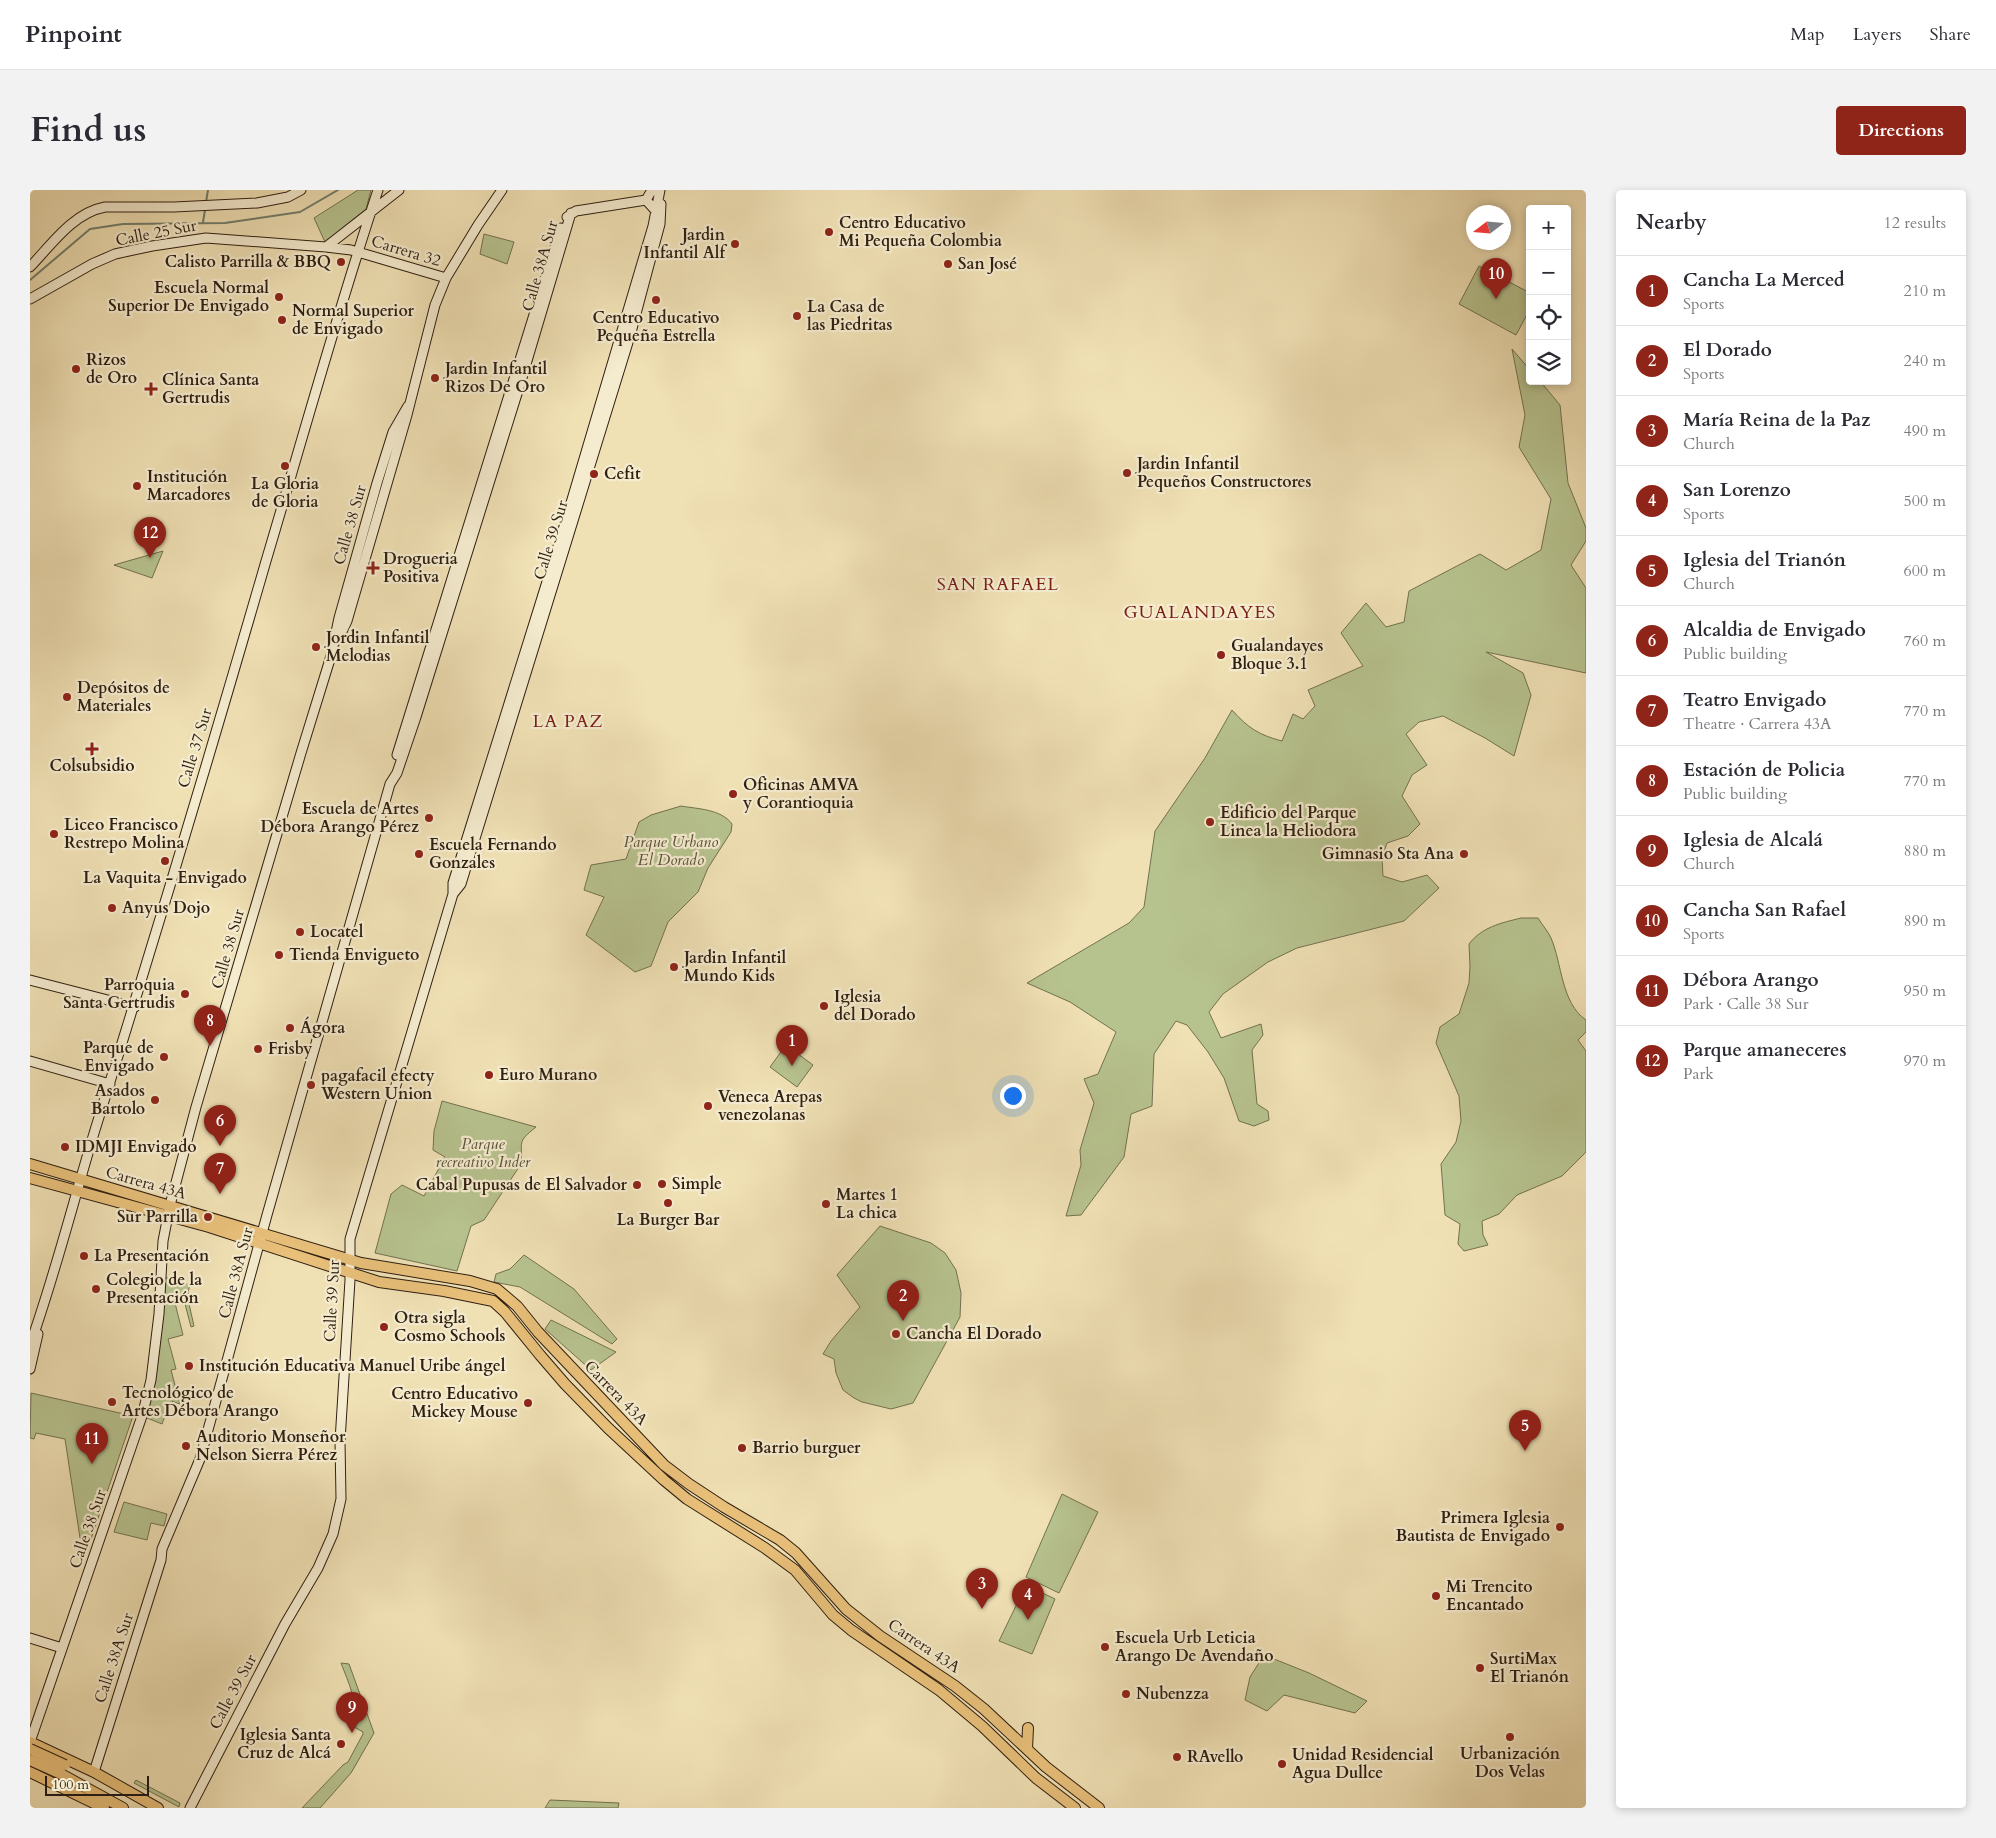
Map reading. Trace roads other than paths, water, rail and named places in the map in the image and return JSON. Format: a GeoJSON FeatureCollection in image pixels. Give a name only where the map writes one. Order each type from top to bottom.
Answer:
{"type":"FeatureCollection","features":[{"type":"Feature","properties":{"kind":"main road","name":"Carrera 43A"},"geometry":{"type":"LineString","coordinates":[[30,1164],[361,1263],[470,1281],[498,1289],[505,1294],[538,1332],[664,1465],[724,1507],[780,1540],[796,1553],[846,1609],[880,1636],[955,1686],[984,1709],[1046,1767],[1099,1808]]}},
{"type":"Feature","properties":{"kind":"main road","name":"Carrera 43A"},"geometry":{"type":"LineString","coordinates":[[30,1178],[168,1216],[379,1282],[444,1291],[493,1301],[505,1312],[565,1384],[608,1428],[664,1480],[687,1499],[765,1548],[795,1570],[833,1615],[858,1635],[939,1690],[978,1723],[1036,1778],[1075,1808]]}},
{"type":"Feature","properties":{"kind":"main road"},"geometry":{"type":"LineString","coordinates":[[1027,1749],[1028,1728]]}},
{"type":"Feature","properties":{"kind":"main road"},"geometry":{"type":"LineString","coordinates":[[30,1742],[94,1772],[158,1808]]}},
{"type":"Feature","properties":{"kind":"main road"},"geometry":{"type":"LineString","coordinates":[[30,1749],[123,1808]]}},
{"type":"Feature","properties":{"kind":"main road"},"geometry":{"type":"LineString","coordinates":[[44,1749],[36,1760],[34,1773],[104,1808]]}},
{"type":"Feature","properties":{"kind":"main road"},"geometry":{"type":"LineString","coordinates":[[30,1760],[63,1770],[148,1808]]}},
{"type":"Feature","properties":{"kind":"street"},"geometry":{"type":"LineString","coordinates":[[30,267],[70,225],[80,216],[94,209],[105,207],[202,206],[278,200],[301,190]]}},
{"type":"Feature","properties":{"kind":"street"},"geometry":{"type":"LineString","coordinates":[[326,246],[398,190]]}},
{"type":"Feature","properties":{"kind":"street","name":"Calle 38 Sur"},"geometry":{"type":"LineString","coordinates":[[30,1742],[142,1416],[151,1380],[159,1314],[163,1241],[170,1205],[196,1107],[331,656],[339,618],[377,483],[393,432],[408,406],[435,305],[446,278],[481,220],[502,190]]}},
{"type":"Feature","properties":{"kind":"street"},"geometry":{"type":"LineString","coordinates":[[652,190],[646,200],[656,212]]}},
{"type":"Feature","properties":{"kind":"street","name":"Calle 39 Sur"},"geometry":{"type":"LineString","coordinates":[[190,1808],[285,1624],[318,1568],[333,1534],[341,1499],[340,1441],[350,1273],[349,1249],[353,1230],[453,894],[453,883],[560,540],[653,226],[660,190]]}},
{"type":"Feature","properties":{"kind":"street","name":"Calle 39 Sur"},"geometry":{"type":"LineString","coordinates":[[453,894],[461,884],[630,336],[660,224],[662,202],[660,190]]}},
{"type":"Feature","properties":{"kind":"street","name":"Calle 37 Sur"},"geometry":{"type":"LineString","coordinates":[[30,1345],[135,1007],[237,664],[321,371],[378,191]]}},
{"type":"Feature","properties":{"kind":"street","name":"Calle 38A Sur"},"geometry":{"type":"LineString","coordinates":[[94,1772],[161,1560],[162,1549],[200,1458],[262,1234],[394,777],[392,772],[561,228],[571,213],[646,200]]}},
{"type":"Feature","properties":{"kind":"street","name":"Calle 25 Sur"},"geometry":{"type":"LineString","coordinates":[[30,299],[92,264],[115,254],[186,240],[212,238],[326,246],[358,252]]}},
{"type":"Feature","properties":{"kind":"street","name":"Carrera 32"},"geometry":{"type":"LineString","coordinates":[[358,252],[446,278]]}},
{"type":"Feature","properties":{"kind":"street"},"geometry":{"type":"LineString","coordinates":[[30,980],[135,1007]]}},
{"type":"Feature","properties":{"kind":"street"},"geometry":{"type":"LineString","coordinates":[[30,1061],[110,1084]]}},
{"type":"Feature","properties":{"kind":"street","name":"Calle 37 Sur"},"geometry":{"type":"LineString","coordinates":[[30,1369],[36,1348],[41,1314]]}},
{"type":"Feature","properties":{"kind":"street"},"geometry":{"type":"LineString","coordinates":[[30,1638],[62,1648]]}},
{"type":"Feature","properties":{"kind":"waterway"},"geometry":{"type":"LineString","coordinates":[[206,202],[208,190]]}},
{"type":"Feature","properties":{"kind":"waterway"},"geometry":{"type":"LineString","coordinates":[[30,280],[90,229],[123,224],[225,223],[300,212],[338,190]]}},
{"type":"Feature","properties":{"kind":"waterway"},"geometry":{"type":"LineString","coordinates":[[203,222],[205,210]]}},
{"type":"Feature","properties":{"kind":"place","name":"Centro Educativo Mi Pequeña Colombia"},"geometry":{"type":"Point","coordinates":[829,232]}},
{"type":"Feature","properties":{"kind":"place","name":"Jardin Infantil Alf"},"geometry":{"type":"Point","coordinates":[735,244]}},
{"type":"Feature","properties":{"kind":"place","name":"Calisto Parrilla & BBQ"},"geometry":{"type":"Point","coordinates":[341,262]}},
{"type":"Feature","properties":{"kind":"place","name":"San José"},"geometry":{"type":"Point","coordinates":[948,264]}},
{"type":"Feature","properties":{"kind":"place","name":"Escuela Normal Superior De Envigado"},"geometry":{"type":"Point","coordinates":[279,297]}},
{"type":"Feature","properties":{"kind":"place","name":"Cancha San Rafael"},"geometry":{"type":"Point","coordinates":[1496,299]}},
{"type":"Feature","properties":{"kind":"place","name":"Centro Educativo Pequeña Estrella"},"geometry":{"type":"Point","coordinates":[656,300]}},
{"type":"Feature","properties":{"kind":"place","name":"La Casa de las Piedritas"},"geometry":{"type":"Point","coordinates":[797,316]}},
{"type":"Feature","properties":{"kind":"place","name":"Normal Superior de Envigado"},"geometry":{"type":"Point","coordinates":[282,320]}},
{"type":"Feature","properties":{"kind":"place","name":"Rizos de Oro"},"geometry":{"type":"Point","coordinates":[76,369]}},
{"type":"Feature","properties":{"kind":"place","name":"Jardin Infantil Rizos De Oro"},"geometry":{"type":"Point","coordinates":[435,378]}},
{"type":"Feature","properties":{"kind":"place","name":"Clínica Santa Gertrudis"},"geometry":{"type":"Point","coordinates":[151,389]}},
{"type":"Feature","properties":{"kind":"place","name":"La Gloria de Gloria"},"geometry":{"type":"Point","coordinates":[285,466]}},
{"type":"Feature","properties":{"kind":"place","name":"Jardin Infantil Pequeños Constructores"},"geometry":{"type":"Point","coordinates":[1127,473]}},
{"type":"Feature","properties":{"kind":"place","name":"Cefit"},"geometry":{"type":"Point","coordinates":[594,474]}},
{"type":"Feature","properties":{"kind":"place","name":"Institución Marcadores"},"geometry":{"type":"Point","coordinates":[137,486]}},
{"type":"Feature","properties":{"kind":"place","name":"Parque amaneceres"},"geometry":{"type":"Point","coordinates":[150,558]}},
{"type":"Feature","properties":{"kind":"place","name":"Drogueria Positiva"},"geometry":{"type":"Point","coordinates":[373,568]}},
{"type":"Feature","properties":{"kind":"place","name":"Jordin Infantil Melodias"},"geometry":{"type":"Point","coordinates":[316,647]}},
{"type":"Feature","properties":{"kind":"place","name":"Gualandayes Bloque 3.1"},"geometry":{"type":"Point","coordinates":[1221,655]}},
{"type":"Feature","properties":{"kind":"place","name":"Depósitos de Materiales"},"geometry":{"type":"Point","coordinates":[67,697]}},
{"type":"Feature","properties":{"kind":"place","name":"Colsubsidio"},"geometry":{"type":"Point","coordinates":[92,749]}},
{"type":"Feature","properties":{"kind":"place","name":"Oficinas AMVA y Corantioquia"},"geometry":{"type":"Point","coordinates":[733,794]}},
{"type":"Feature","properties":{"kind":"place","name":"Escuela de Artes Débora Arango Pérez"},"geometry":{"type":"Point","coordinates":[429,818]}},
{"type":"Feature","properties":{"kind":"place","name":"Edificio del Parque Linea la Heliodora"},"geometry":{"type":"Point","coordinates":[1210,822]}},
{"type":"Feature","properties":{"kind":"place","name":"Liceo Francisco Restrepo Molina"},"geometry":{"type":"Point","coordinates":[54,834]}},
{"type":"Feature","properties":{"kind":"place","name":"Escuela Fernando Gonzales"},"geometry":{"type":"Point","coordinates":[419,854]}},
{"type":"Feature","properties":{"kind":"place","name":"Gimnasio Sta Ana"},"geometry":{"type":"Point","coordinates":[1464,854]}},
{"type":"Feature","properties":{"kind":"place","name":"La Vaquita - Envigado"},"geometry":{"type":"Point","coordinates":[165,861]}},
{"type":"Feature","properties":{"kind":"place","name":"Anyus Dojo"},"geometry":{"type":"Point","coordinates":[112,908]}},
{"type":"Feature","properties":{"kind":"place","name":"Locatel"},"geometry":{"type":"Point","coordinates":[300,932]}},
{"type":"Feature","properties":{"kind":"place","name":"Tienda Envigueto"},"geometry":{"type":"Point","coordinates":[279,955]}},
{"type":"Feature","properties":{"kind":"place","name":"Jardin Infantil Mundo Kids"},"geometry":{"type":"Point","coordinates":[674,967]}},
{"type":"Feature","properties":{"kind":"place","name":"Parroquia Santa Gertrudis"},"geometry":{"type":"Point","coordinates":[185,994]}},
{"type":"Feature","properties":{"kind":"place","name":"Iglesia del Dorado"},"geometry":{"type":"Point","coordinates":[824,1006]}},
{"type":"Feature","properties":{"kind":"place","name":"Ágora"},"geometry":{"type":"Point","coordinates":[290,1028]}},
{"type":"Feature","properties":{"kind":"place","name":"Estación de Policia"},"geometry":{"type":"Point","coordinates":[210,1046]}},
{"type":"Feature","properties":{"kind":"place","name":"Frisby"},"geometry":{"type":"Point","coordinates":[258,1049]}},
{"type":"Feature","properties":{"kind":"place","name":"Parque de Envigado"},"geometry":{"type":"Point","coordinates":[164,1057]}},
{"type":"Feature","properties":{"kind":"place","name":"Cancha La Merced"},"geometry":{"type":"Point","coordinates":[792,1066]}},
{"type":"Feature","properties":{"kind":"place","name":"Euro Murano"},"geometry":{"type":"Point","coordinates":[489,1075]}},
{"type":"Feature","properties":{"kind":"place","name":"pagafacil efecty Western Union"},"geometry":{"type":"Point","coordinates":[311,1085]}},
{"type":"Feature","properties":{"kind":"place","name":"Asados Bartolo"},"geometry":{"type":"Point","coordinates":[155,1100]}},
{"type":"Feature","properties":{"kind":"place","name":"Veneca Arepas venezolanas"},"geometry":{"type":"Point","coordinates":[708,1106]}},
{"type":"Feature","properties":{"kind":"place","name":"Alcaldia de Envigado"},"geometry":{"type":"Point","coordinates":[220,1146]}},
{"type":"Feature","properties":{"kind":"place","name":"IDMJI Envigado"},"geometry":{"type":"Point","coordinates":[65,1147]}},
{"type":"Feature","properties":{"kind":"place","name":"Simple"},"geometry":{"type":"Point","coordinates":[662,1184]}},
{"type":"Feature","properties":{"kind":"place","name":"Cabal Pupusas de El Salvador"},"geometry":{"type":"Point","coordinates":[637,1185]}},
{"type":"Feature","properties":{"kind":"place","name":"Teatro Envigado"},"geometry":{"type":"Point","coordinates":[220,1194]}},
{"type":"Feature","properties":{"kind":"place","name":"La Burger Bar"},"geometry":{"type":"Point","coordinates":[668,1203]}},
{"type":"Feature","properties":{"kind":"place","name":"Martes 1 La chica"},"geometry":{"type":"Point","coordinates":[826,1204]}},
{"type":"Feature","properties":{"kind":"place","name":"Sur Parrilla"},"geometry":{"type":"Point","coordinates":[208,1217]}},
{"type":"Feature","properties":{"kind":"place","name":"La Presentación"},"geometry":{"type":"Point","coordinates":[84,1256]}},
{"type":"Feature","properties":{"kind":"place","name":"Colegio de la Presentación"},"geometry":{"type":"Point","coordinates":[96,1289]}},
{"type":"Feature","properties":{"kind":"place","name":"El Dorado"},"geometry":{"type":"Point","coordinates":[903,1321]}},
{"type":"Feature","properties":{"kind":"place","name":"Otra sigla Cosmo Schools"},"geometry":{"type":"Point","coordinates":[384,1327]}},
{"type":"Feature","properties":{"kind":"place","name":"Cancha El Dorado"},"geometry":{"type":"Point","coordinates":[896,1334]}},
{"type":"Feature","properties":{"kind":"place","name":"Institución Educativa Manuel Uribe ángel"},"geometry":{"type":"Point","coordinates":[189,1366]}},
{"type":"Feature","properties":{"kind":"place","name":"Tecnológico de Artes Débora Arango"},"geometry":{"type":"Point","coordinates":[112,1402]}},
{"type":"Feature","properties":{"kind":"place","name":"Centro Educativo Mickey Mouse"},"geometry":{"type":"Point","coordinates":[528,1403]}},
{"type":"Feature","properties":{"kind":"place","name":"Auditorio Monseñor Nelson Sierra Pérez"},"geometry":{"type":"Point","coordinates":[186,1446]}},
{"type":"Feature","properties":{"kind":"place","name":"Barrio burguer"},"geometry":{"type":"Point","coordinates":[742,1448]}},
{"type":"Feature","properties":{"kind":"place","name":"Iglesia del Trianón"},"geometry":{"type":"Point","coordinates":[1525,1451]}},
{"type":"Feature","properties":{"kind":"place","name":"Débora Arango"},"geometry":{"type":"Point","coordinates":[92,1464]}},
{"type":"Feature","properties":{"kind":"place","name":"Primera Iglesia Bautista de Envigado"},"geometry":{"type":"Point","coordinates":[1560,1527]}},
{"type":"Feature","properties":{"kind":"place","name":"Mi Trencito Encantado"},"geometry":{"type":"Point","coordinates":[1436,1596]}},
{"type":"Feature","properties":{"kind":"place","name":"María Reina de la Paz"},"geometry":{"type":"Point","coordinates":[982,1609]}},
{"type":"Feature","properties":{"kind":"place","name":"San Lorenzo"},"geometry":{"type":"Point","coordinates":[1028,1620]}},
{"type":"Feature","properties":{"kind":"place","name":"Escuela Urb Leticia Arango De Avendaño"},"geometry":{"type":"Point","coordinates":[1105,1647]}},
{"type":"Feature","properties":{"kind":"place","name":"SurtiMax El Trianón"},"geometry":{"type":"Point","coordinates":[1480,1668]}},
{"type":"Feature","properties":{"kind":"place","name":"Nubenzza"},"geometry":{"type":"Point","coordinates":[1126,1694]}},
{"type":"Feature","properties":{"kind":"place","name":"Iglesia de Alcalá"},"geometry":{"type":"Point","coordinates":[352,1733]}},
{"type":"Feature","properties":{"kind":"place","name":"Urbanización Dos Velas"},"geometry":{"type":"Point","coordinates":[1510,1737]}},
{"type":"Feature","properties":{"kind":"place","name":"Iglesia Santa Cruz de Alcá"},"geometry":{"type":"Point","coordinates":[341,1744]}},
{"type":"Feature","properties":{"kind":"place","name":"RAvello"},"geometry":{"type":"Point","coordinates":[1177,1757]}},
{"type":"Feature","properties":{"kind":"place","name":"Unidad Residencial Agua Dullce"},"geometry":{"type":"Point","coordinates":[1282,1764]}},
{"type":"Feature","properties":{"kind":"district","name":"SAN RAFAEL"},"geometry":{"type":"Point","coordinates":[998,584]}},
{"type":"Feature","properties":{"kind":"district","name":"GUALANDAYES"},"geometry":{"type":"Point","coordinates":[1200,612]}},
{"type":"Feature","properties":{"kind":"district","name":"LA PAZ"},"geometry":{"type":"Point","coordinates":[568,721]}},
{"type":"Feature","properties":{"kind":"park label","name":"Parque Urbano El Dorado"},"geometry":{"type":"Point","coordinates":[671,851]}},
{"type":"Feature","properties":{"kind":"park label","name":"Parque recreativo Inder"},"geometry":{"type":"Point","coordinates":[483,1153]}}]}
